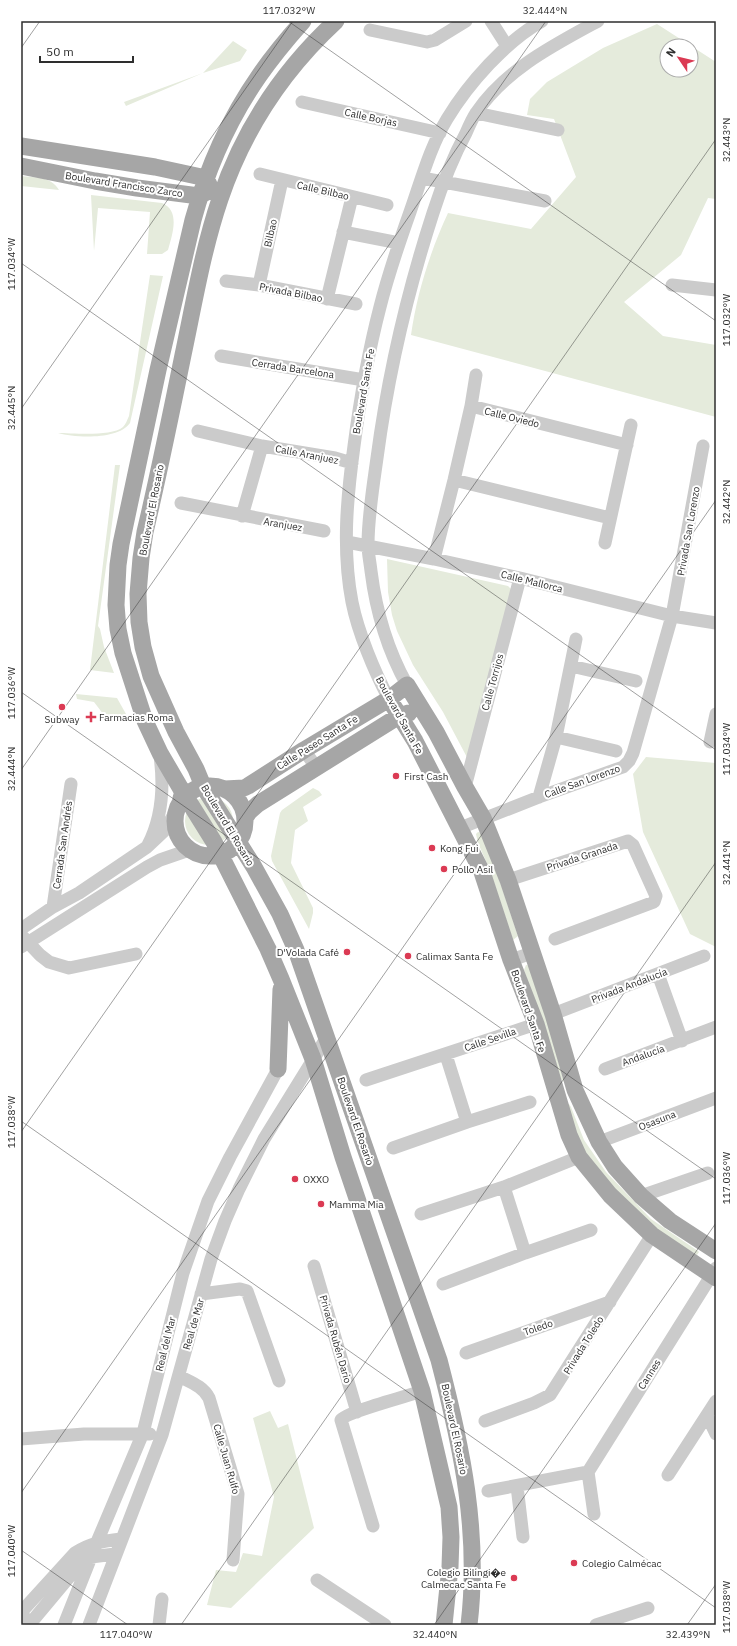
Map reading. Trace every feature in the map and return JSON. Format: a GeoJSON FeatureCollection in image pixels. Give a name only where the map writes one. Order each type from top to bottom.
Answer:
{"type":"FeatureCollection","features":[{"type":"Feature","properties":{"kind":"main road","name":"Boulevard El Rosario"},"geometry":{"type":"LineString","coordinates":[[303,21],[271,59],[247,94],[224,137],[210,187],[211,228],[141,558],[138,594],[139,622],[151,676],[176,732],[196,769],[214,787],[243,829],[254,867],[280,914],[296,950],[439,1360],[464,1464],[471,1518],[473,1569],[469,1625]]}},
{"type":"Feature","properties":{"kind":"main road","name":"Boulevard El Rosario"},"geometry":{"type":"LineString","coordinates":[[336,21],[308,49],[281,83],[252,127],[238,153],[210,187],[192,220],[158,370],[118,565],[116,605],[118,629],[123,653],[144,721],[180,796],[214,842],[204,853],[230,875],[268,949],[313,1059],[343,1157],[422,1392],[449,1507],[451,1537],[450,1567],[444,1625]]}},
{"type":"Feature","properties":{"kind":"main road","name":"Boulevard Francisco Zarco"},"geometry":{"type":"LineString","coordinates":[[21,146],[155,167],[210,187]]}},
{"type":"Feature","properties":{"kind":"main road"},"geometry":{"type":"LineString","coordinates":[[72,175],[74,155]]}},
{"type":"Feature","properties":{"kind":"main road","name":"Boulevard Francisco Zarco"},"geometry":{"type":"LineString","coordinates":[[21,166],[72,175],[109,184],[210,187]]}},
{"type":"Feature","properties":{"kind":"main road","name":"Calle Paseo Santa Fe"},"geometry":{"type":"LineString","coordinates":[[214,787],[244,788],[248,786],[389,698],[407,685]]}},
{"type":"Feature","properties":{"kind":"main road","name":"Boulevard Santa Fe"},"geometry":{"type":"LineString","coordinates":[[407,685],[436,732],[483,818],[508,880],[553,1014],[575,1090],[599,1142],[615,1167],[641,1196],[670,1221],[716,1250]]}},
{"type":"Feature","properties":{"kind":"main road","name":"Boulevard Santa Fe"},"geometry":{"type":"LineString","coordinates":[[389,698],[415,741],[460,828],[488,887],[511,960],[536,1024],[569,1135],[579,1157],[610,1195],[652,1235],[714,1274]]}},
{"type":"Feature","properties":{"kind":"main road","name":"Calle Paseo Santa Fe"},"geometry":{"type":"LineString","coordinates":[[204,853],[226,853],[235,846],[249,812],[258,804],[399,716],[422,710]]}},
{"type":"Feature","properties":{"kind":"main road"},"geometry":{"type":"LineString","coordinates":[[204,853],[181,842],[176,832],[175,822],[180,796],[194,789],[214,787],[235,796],[242,806],[243,829]]}},
{"type":"Feature","properties":{"kind":"main road"},"geometry":{"type":"LineString","coordinates":[[278,1068],[281,1026],[281,979]]}},
{"type":"Feature","properties":{"kind":"street"},"geometry":{"type":"LineString","coordinates":[[370,30],[427,42],[435,40],[466,21]]}},
{"type":"Feature","properties":{"kind":"street"},"geometry":{"type":"LineString","coordinates":[[491,21],[507,46]]}},
{"type":"Feature","properties":{"kind":"street","name":"Boulevard Santa Fe"},"geometry":{"type":"LineString","coordinates":[[389,698],[379,680],[360,632],[352,602],[346,515],[364,380],[380,306],[399,243],[430,154],[447,119],[464,95],[493,60],[530,27],[542,21]]}},
{"type":"Feature","properties":{"kind":"street","name":"Boulevard Santa Fe"},"geometry":{"type":"LineString","coordinates":[[407,685],[398,669],[380,620],[374,592],[368,545],[370,508],[383,412],[400,326],[419,256],[443,182],[476,113],[500,85],[522,67],[543,52],[598,21]]}},
{"type":"Feature","properties":{"kind":"street","name":"Calle Borjas"},"geometry":{"type":"LineString","coordinates":[[302,102],[440,133]]}},
{"type":"Feature","properties":{"kind":"street"},"geometry":{"type":"LineString","coordinates":[[476,113],[558,130]]}},
{"type":"Feature","properties":{"kind":"street","name":"Calle Bilbao"},"geometry":{"type":"LineString","coordinates":[[260,174],[387,205]]}},
{"type":"Feature","properties":{"kind":"street"},"geometry":{"type":"LineString","coordinates":[[422,178],[546,201]]}},
{"type":"Feature","properties":{"kind":"street","name":"Bilbao"},"geometry":{"type":"LineString","coordinates":[[258,285],[282,180]]}},
{"type":"Feature","properties":{"kind":"street"},"geometry":{"type":"LineString","coordinates":[[327,299],[352,197]]}},
{"type":"Feature","properties":{"kind":"street"},"geometry":{"type":"LineString","coordinates":[[343,232],[399,243]]}},
{"type":"Feature","properties":{"kind":"street","name":"Privada Bilbao"},"geometry":{"type":"LineString","coordinates":[[226,281],[258,285],[356,304]]}},
{"type":"Feature","properties":{"kind":"street"},"geometry":{"type":"LineString","coordinates":[[672,285],[716,290]]}},
{"type":"Feature","properties":{"kind":"street","name":"Cerrada Barcelona"},"geometry":{"type":"LineString","coordinates":[[221,356],[364,380]]}},
{"type":"Feature","properties":{"kind":"street"},"geometry":{"type":"LineString","coordinates":[[471,406],[476,375]]}},
{"type":"Feature","properties":{"kind":"street","name":"Calle Oviedo"},"geometry":{"type":"LineString","coordinates":[[434,559],[471,406],[627,446]]}},
{"type":"Feature","properties":{"kind":"street"},"geometry":{"type":"LineString","coordinates":[[605,543],[631,425]]}},
{"type":"Feature","properties":{"kind":"street","name":"Calle Aranjuez"},"geometry":{"type":"LineString","coordinates":[[198,432],[262,446],[335,458],[352,463]]}},
{"type":"Feature","properties":{"kind":"street"},"geometry":{"type":"LineString","coordinates":[[242,516],[262,446]]}},
{"type":"Feature","properties":{"kind":"street","name":"Privada San Lorenzo"},"geometry":{"type":"LineString","coordinates":[[672,616],[703,446]]}},
{"type":"Feature","properties":{"kind":"street"},"geometry":{"type":"LineString","coordinates":[[454,480],[610,518]]}},
{"type":"Feature","properties":{"kind":"street","name":"Aranjuez"},"geometry":{"type":"LineString","coordinates":[[180,503],[324,531]]}},
{"type":"Feature","properties":{"kind":"street","name":"Calle Mallorca"},"geometry":{"type":"LineString","coordinates":[[347,542],[368,545],[520,578],[672,616],[716,623]]}},
{"type":"Feature","properties":{"kind":"street","name":"Calle Torrijos"},"geometry":{"type":"LineString","coordinates":[[465,787],[520,578]]}},
{"type":"Feature","properties":{"kind":"street","name":"Calle San Lorenzo"},"geometry":{"type":"LineString","coordinates":[[460,828],[539,797],[623,767],[629,762],[633,753],[672,616]]}},
{"type":"Feature","properties":{"kind":"street"},"geometry":{"type":"LineString","coordinates":[[539,797],[556,737],[576,639]]}},
{"type":"Feature","properties":{"kind":"street"},"geometry":{"type":"LineString","coordinates":[[571,666],[636,681]]}},
{"type":"Feature","properties":{"kind":"street"},"geometry":{"type":"LineString","coordinates":[[710,742],[716,714]]}},
{"type":"Feature","properties":{"kind":"street"},"geometry":{"type":"LineString","coordinates":[[556,737],[616,751]]}},
{"type":"Feature","properties":{"kind":"street"},"geometry":{"type":"LineString","coordinates":[[304,750],[316,767]]}},
{"type":"Feature","properties":{"kind":"street","name":"Boulevard El Rosario"},"geometry":{"type":"LineString","coordinates":[[147,847],[155,830],[162,788],[160,753]]}},
{"type":"Feature","properties":{"kind":"street","name":"Cerrada San Andrés"},"geometry":{"type":"LineString","coordinates":[[53,907],[71,784]]}},
{"type":"Feature","properties":{"kind":"street"},"geometry":{"type":"LineString","coordinates":[[21,928],[53,907],[79,893],[160,837],[169,825],[180,796]]}},
{"type":"Feature","properties":{"kind":"street","name":"Privada Granada"},"geometry":{"type":"LineString","coordinates":[[508,880],[628,841],[633,845],[656,896],[654,902],[555,939]]}},
{"type":"Feature","properties":{"kind":"street"},"geometry":{"type":"LineString","coordinates":[[136,954],[69,968],[49,962],[23,941],[147,866],[160,860],[204,853]]}},
{"type":"Feature","properties":{"kind":"street"},"geometry":{"type":"LineString","coordinates":[[511,960],[532,953]]}},
{"type":"Feature","properties":{"kind":"street","name":"Privada Andalucía"},"geometry":{"type":"LineString","coordinates":[[553,1014],[704,956]]}},
{"type":"Feature","properties":{"kind":"street"},"geometry":{"type":"LineString","coordinates":[[658,974],[682,1041]]}},
{"type":"Feature","properties":{"kind":"street","name":"Calle Sevilla"},"geometry":{"type":"LineString","coordinates":[[366,1080],[536,1024]]}},
{"type":"Feature","properties":{"kind":"street","name":"Andalucía"},"geometry":{"type":"LineString","coordinates":[[605,1069],[716,1027]]}},
{"type":"Feature","properties":{"kind":"street","name":"Real de Mar"},"geometry":{"type":"LineString","coordinates":[[89,1625],[162,1435],[211,1259],[239,1189],[264,1139],[327,1037]]}},
{"type":"Feature","properties":{"kind":"street"},"geometry":{"type":"LineString","coordinates":[[446,1054],[467,1122]]}},
{"type":"Feature","properties":{"kind":"street","name":"Real del Mar"},"geometry":{"type":"LineString","coordinates":[[64,1625],[96,1542],[143,1433],[183,1273],[208,1201],[278,1068]]}},
{"type":"Feature","properties":{"kind":"street"},"geometry":{"type":"LineString","coordinates":[[557,1097],[575,1090]]}},
{"type":"Feature","properties":{"kind":"street","name":"Osasuna"},"geometry":{"type":"LineString","coordinates":[[599,1142],[716,1098]]}},
{"type":"Feature","properties":{"kind":"street"},"geometry":{"type":"LineString","coordinates":[[393,1148],[530,1102]]}},
{"type":"Feature","properties":{"kind":"street"},"geometry":{"type":"LineString","coordinates":[[421,1214],[504,1187],[579,1157]]}},
{"type":"Feature","properties":{"kind":"street"},"geometry":{"type":"LineString","coordinates":[[641,1196],[708,1173]]}},
{"type":"Feature","properties":{"kind":"street"},"geometry":{"type":"LineString","coordinates":[[504,1187],[525,1253]]}},
{"type":"Feature","properties":{"kind":"street"},"geometry":{"type":"LineString","coordinates":[[443,1284],[591,1230]]}},
{"type":"Feature","properties":{"kind":"street","name":"Privada Toledo"},"geometry":{"type":"LineString","coordinates":[[485,1421],[534,1403],[550,1395],[652,1235]]}},
{"type":"Feature","properties":{"kind":"street","name":"Privada Rubén Dario"},"geometry":{"type":"LineString","coordinates":[[314,1266],[357,1412]]}},
{"type":"Feature","properties":{"kind":"street","name":"Cannes"},"geometry":{"type":"LineString","coordinates":[[588,1472],[714,1274]]}},
{"type":"Feature","properties":{"kind":"street"},"geometry":{"type":"LineString","coordinates":[[202,1294],[240,1289],[246,1291],[278,1381]]}},
{"type":"Feature","properties":{"kind":"street","name":"Toledo"},"geometry":{"type":"LineString","coordinates":[[466,1353],[610,1302]]}},
{"type":"Feature","properties":{"kind":"street","name":"Calle Juan Rulfo"},"geometry":{"type":"LineString","coordinates":[[179,1376],[205,1390],[209,1398],[232,1472],[238,1494],[233,1560]]}},
{"type":"Feature","properties":{"kind":"street"},"geometry":{"type":"LineString","coordinates":[[373,1526],[341,1424],[343,1417],[422,1392]]}},
{"type":"Feature","properties":{"kind":"street"},"geometry":{"type":"LineString","coordinates":[[668,1475],[716,1401]]}},
{"type":"Feature","properties":{"kind":"street"},"geometry":{"type":"LineString","coordinates":[[707,1414],[716,1434]]}},
{"type":"Feature","properties":{"kind":"street"},"geometry":{"type":"LineString","coordinates":[[21,1439],[84,1434],[143,1433],[162,1435]]}},
{"type":"Feature","properties":{"kind":"street"},"geometry":{"type":"LineString","coordinates":[[488,1491],[588,1472],[594,1514]]}},
{"type":"Feature","properties":{"kind":"street"},"geometry":{"type":"LineString","coordinates":[[517,1486],[523,1537]]}},
{"type":"Feature","properties":{"kind":"street"},"geometry":{"type":"LineString","coordinates":[[115,1554],[91,1557],[80,1564],[34,1619],[21,1620],[24,1609],[75,1554],[85,1546],[96,1542],[121,1539]]}},
{"type":"Feature","properties":{"kind":"street"},"geometry":{"type":"LineString","coordinates":[[318,1580],[385,1625]]}},
{"type":"Feature","properties":{"kind":"street"},"geometry":{"type":"LineString","coordinates":[[159,1625],[162,1599]]}},
{"type":"Feature","properties":{"kind":"street"},"geometry":{"type":"LineString","coordinates":[[596,1625],[648,1608]]}},
{"type":"Feature","properties":{"kind":"green space"},"geometry":{"type":"Polygon","coordinates":[[[657,24],[679,38],[659,38],[659,78],[699,78],[699,51],[716,62],[716,199],[708,198],[681,255],[624,302],[663,336],[716,345],[716,417],[411,335],[425,273],[435,243],[448,213],[531,229],[576,177],[554,119],[527,115],[530,99],[547,82],[603,48],[657,24]]]}},
{"type":"Feature","properties":{"kind":"green space"},"geometry":{"type":"Polygon","coordinates":[[[233,41],[247,50],[240,61],[203,73],[233,41]]]}},
{"type":"Feature","properties":{"kind":"green space"},"geometry":{"type":"Polygon","coordinates":[[[203,73],[126,106],[124,102],[203,73]]]}},
{"type":"Feature","properties":{"kind":"green space"},"geometry":{"type":"Polygon","coordinates":[[[21,176],[43,178],[56,185],[59,190],[21,186],[21,176]]]}},
{"type":"Feature","properties":{"kind":"green space"},"geometry":{"type":"Polygon","coordinates":[[[91,195],[162,203],[168,207],[172,212],[174,224],[168,250],[162,254],[147,254],[150,212],[98,208],[94,251],[91,195]]]}},
{"type":"Feature","properties":{"kind":"green space"},"geometry":{"type":"Polygon","coordinates":[[[150,275],[163,276],[130,423],[124,429],[107,435],[86,437],[58,433],[82,434],[110,432],[125,425],[129,416],[150,275]]]}},
{"type":"Feature","properties":{"kind":"green space"},"geometry":{"type":"Polygon","coordinates":[[[115,465],[120,465],[98,626],[114,673],[90,670],[115,465]]]}},
{"type":"Feature","properties":{"kind":"green space"},"geometry":{"type":"Polygon","coordinates":[[[387,559],[508,586],[511,589],[470,763],[443,712],[413,665],[397,631],[392,615],[388,592],[387,559]]]}},
{"type":"Feature","properties":{"kind":"green space"},"geometry":{"type":"Polygon","coordinates":[[[76,694],[117,698],[126,714],[110,723],[94,702],[77,699],[76,694]]]}},
{"type":"Feature","properties":{"kind":"green space"},"geometry":{"type":"Polygon","coordinates":[[[646,757],[716,763],[716,947],[690,934],[643,832],[633,774],[646,757]]]}},
{"type":"Feature","properties":{"kind":"green space"},"geometry":{"type":"Polygon","coordinates":[[[313,788],[319,791],[322,795],[303,807],[308,821],[295,830],[291,863],[313,908],[309,929],[272,861],[271,856],[280,813],[313,788]]]}},
{"type":"Feature","properties":{"kind":"green space"},"geometry":{"type":"Polygon","coordinates":[[[204,797],[214,797],[226,804],[233,816],[233,826],[226,838],[214,845],[204,845],[196,841],[189,834],[185,826],[185,816],[189,808],[196,801],[204,797]]]}},
{"type":"Feature","properties":{"kind":"green space"},"geometry":{"type":"Polygon","coordinates":[[[478,832],[484,834],[518,936],[513,940],[489,868],[478,843],[476,834],[478,832]]]}},
{"type":"Feature","properties":{"kind":"green space"},"geometry":{"type":"Polygon","coordinates":[[[526,965],[532,966],[564,1082],[561,1079],[524,970],[526,965]]]}},
{"type":"Feature","properties":{"kind":"green space"},"geometry":{"type":"Polygon","coordinates":[[[564,1104],[569,1104],[571,1107],[584,1140],[606,1172],[651,1219],[698,1251],[699,1252],[697,1255],[646,1224],[584,1156],[564,1104]]]}},
{"type":"Feature","properties":{"kind":"green space"},"geometry":{"type":"Polygon","coordinates":[[[270,1411],[278,1428],[288,1424],[314,1528],[231,1608],[207,1605],[216,1570],[236,1572],[243,1553],[262,1556],[274,1497],[253,1418],[270,1411]]]}},
{"type":"Feature","properties":{"kind":"place","name":"Subway"},"geometry":{"type":"Point","coordinates":[62,707]}},
{"type":"Feature","properties":{"kind":"place","name":"Farmacias Roma"},"geometry":{"type":"Point","coordinates":[91,717]}},
{"type":"Feature","properties":{"kind":"place","name":"First Cash"},"geometry":{"type":"Point","coordinates":[396,776]}},
{"type":"Feature","properties":{"kind":"place","name":"Kong Fui"},"geometry":{"type":"Point","coordinates":[432,848]}},
{"type":"Feature","properties":{"kind":"place","name":"Pollo Asil"},"geometry":{"type":"Point","coordinates":[444,869]}},
{"type":"Feature","properties":{"kind":"place","name":"D'Volada Café"},"geometry":{"type":"Point","coordinates":[347,952]}},
{"type":"Feature","properties":{"kind":"place","name":"Calimax Santa Fe"},"geometry":{"type":"Point","coordinates":[408,956]}},
{"type":"Feature","properties":{"kind":"place","name":"OXXO"},"geometry":{"type":"Point","coordinates":[295,1179]}},
{"type":"Feature","properties":{"kind":"place","name":"Mamma Mia"},"geometry":{"type":"Point","coordinates":[321,1204]}},
{"type":"Feature","properties":{"kind":"place","name":"Colegio Calmécac"},"geometry":{"type":"Point","coordinates":[574,1563]}},
{"type":"Feature","properties":{"kind":"place","name":"Colegio Bilingi�e Calmecac Santa Fe"},"geometry":{"type":"Point","coordinates":[514,1578]}}]}
